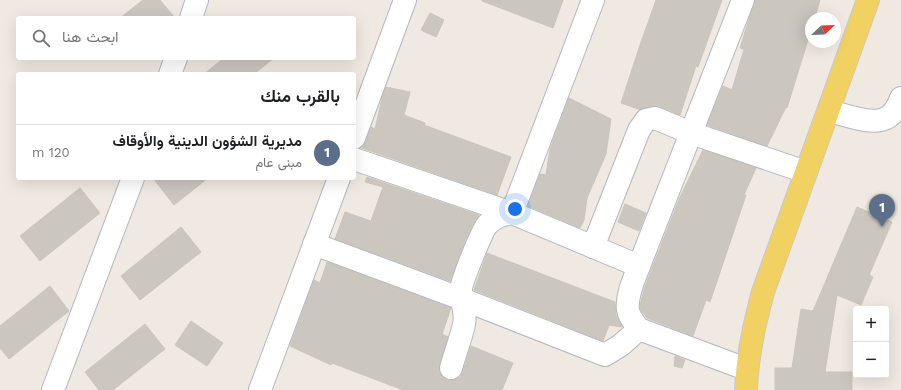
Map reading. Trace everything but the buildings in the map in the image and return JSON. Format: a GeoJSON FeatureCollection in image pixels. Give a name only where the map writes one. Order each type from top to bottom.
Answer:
{"type":"FeatureCollection","features":[{"type":"Feature","properties":{"kind":"main road"},"geometry":{"type":"LineString","coordinates":[[746,379],[754,327],[763,292],[868,0]]}},
{"type":"Feature","properties":{"kind":"street"},"geometry":{"type":"LineString","coordinates":[[192,16],[197,0]]}},
{"type":"Feature","properties":{"kind":"street"},"geometry":{"type":"LineString","coordinates":[[356,133],[405,0]]}},
{"type":"Feature","properties":{"kind":"street"},"geometry":{"type":"LineString","coordinates":[[512,213],[593,0]]}},
{"type":"Feature","properties":{"kind":"street"},"geometry":{"type":"LineString","coordinates":[[743,0],[639,266],[632,287],[628,310],[632,321],[639,329],[746,379]]}},
{"type":"Feature","properties":{"kind":"street"},"geometry":{"type":"LineString","coordinates":[[171,72],[175,60]]}},
{"type":"Feature","properties":{"kind":"street"},"geometry":{"type":"LineString","coordinates":[[829,111],[868,121],[893,123],[901,98]]}},
{"type":"Feature","properties":{"kind":"street"},"geometry":{"type":"LineString","coordinates":[[593,247],[636,136],[646,120],[655,118],[691,133],[806,172]]}},
{"type":"Feature","properties":{"kind":"street"},"geometry":{"type":"LineString","coordinates":[[356,160],[512,213],[639,266]]}},
{"type":"Feature","properties":{"kind":"street"},"geometry":{"type":"LineString","coordinates":[[53,390],[132,180]]}},
{"type":"Feature","properties":{"kind":"street"},"geometry":{"type":"LineString","coordinates":[[260,390],[338,180]]}},
{"type":"Feature","properties":{"kind":"street"},"geometry":{"type":"LineString","coordinates":[[451,368],[464,324],[465,310],[460,292],[479,239],[487,225],[496,217],[512,213]]}},
{"type":"Feature","properties":{"kind":"street"},"geometry":{"type":"LineString","coordinates":[[314,244],[462,299],[605,355],[621,345],[639,329]]}},
{"type":"Feature","properties":{"kind":"place","name":"مديرية الشؤون الدينية والأوقاف"},"geometry":{"type":"Point","coordinates":[882,227]}}]}
